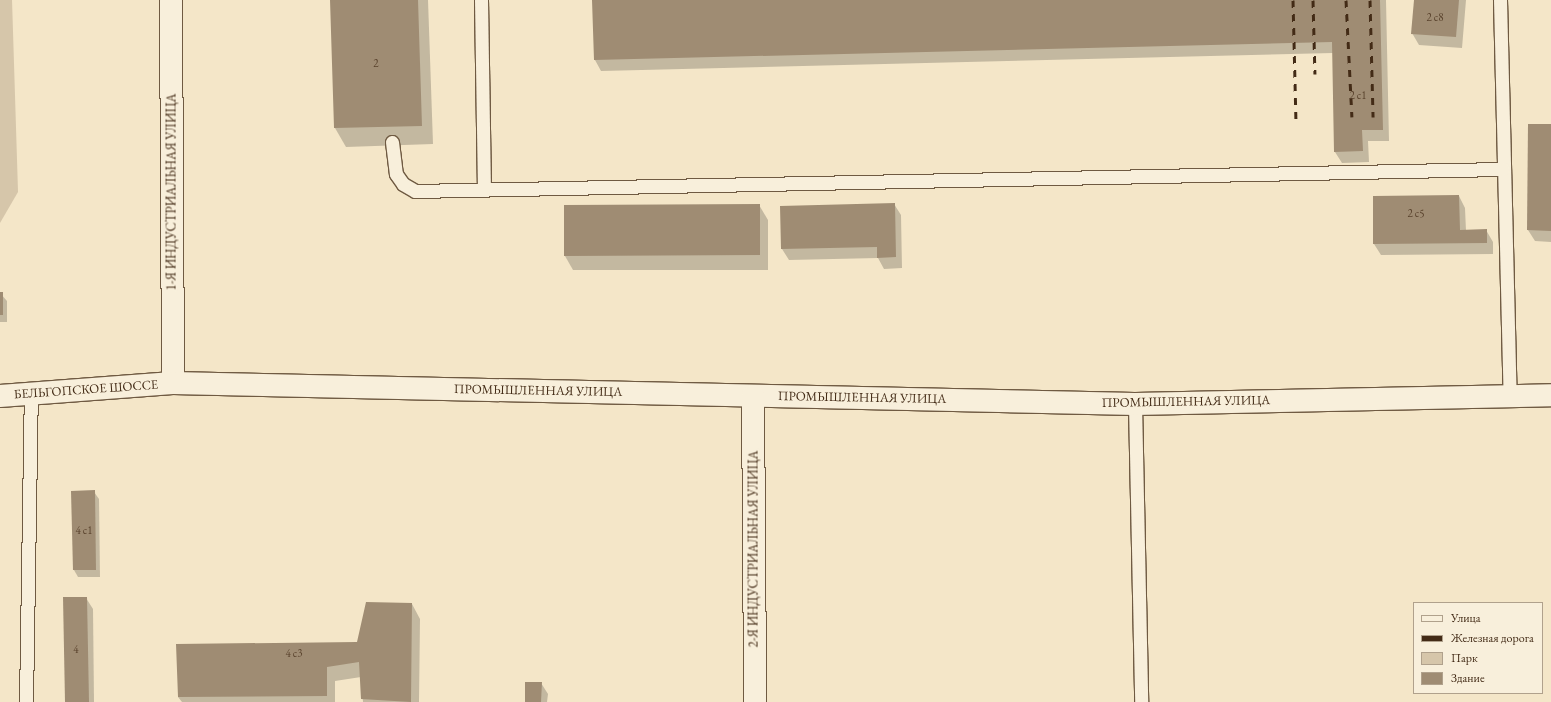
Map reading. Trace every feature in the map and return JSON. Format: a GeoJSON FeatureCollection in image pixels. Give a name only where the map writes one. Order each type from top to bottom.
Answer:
{"type":"FeatureCollection","features":[{"type":"Feature","properties":{"kind":"street","name":"1-Я ИНДУСТРИАЛЬНАЯ УЛИЦА"},"geometry":{"type":"LineString","coordinates":[[171,0],[173,383]]}},
{"type":"Feature","properties":{"kind":"street","name":"БЕЛЬГОПСКОЕ ШОССЕ"},"geometry":{"type":"LineString","coordinates":[[0,396],[31,396],[173,383]]}},
{"type":"Feature","properties":{"kind":"street","name":"ПРОМЫШЛЕННАЯ УЛИЦА"},"geometry":{"type":"LineString","coordinates":[[173,383],[1135,404],[1551,395]]}},
{"type":"Feature","properties":{"kind":"street","name":"2-Я ИНДУСТРИАЛЬНАЯ УЛИЦА"},"geometry":{"type":"LineString","coordinates":[[753,396],[755,702]]}},
{"type":"Feature","properties":{"kind":"lane"},"geometry":{"type":"LineString","coordinates":[[481,0],[484,189]]}},
{"type":"Feature","properties":{"kind":"lane"},"geometry":{"type":"LineString","coordinates":[[1500,0],[1502,169],[1510,397]]}},
{"type":"Feature","properties":{"kind":"lane"},"geometry":{"type":"LineString","coordinates":[[392,142],[396,174],[403,184],[415,191],[1502,169]]}},
{"type":"Feature","properties":{"kind":"lane"},"geometry":{"type":"LineString","coordinates":[[26,702],[31,396]]}},
{"type":"Feature","properties":{"kind":"lane"},"geometry":{"type":"LineString","coordinates":[[1135,404],[1141,702]]}},
{"type":"Feature","properties":{"kind":"green space"},"geometry":{"type":"Polygon","coordinates":[[[0,0],[12,0],[18,192],[0,223],[0,0]]]}},
{"type":"Feature","properties":{"kind":"building"},"geometry":{"type":"Polygon","coordinates":[[[330,0],[418,0],[422,126],[334,128],[330,0]]]}},
{"type":"Feature","properties":{"kind":"building"},"geometry":{"type":"Polygon","coordinates":[[[592,0],[1380,0],[1383,130],[1362,130],[1363,151],[1334,152],[1332,42],[594,60],[592,0]]]}},
{"type":"Feature","properties":{"kind":"building"},"geometry":{"type":"Polygon","coordinates":[[[1414,0],[1459,0],[1456,37],[1411,34],[1414,0]]]}},
{"type":"Feature","properties":{"kind":"building"},"geometry":{"type":"Polygon","coordinates":[[[1528,124],[1551,124],[1551,231],[1527,230],[1528,124]]]}},
{"type":"Feature","properties":{"kind":"building"},"geometry":{"type":"Polygon","coordinates":[[[1459,195],[1460,230],[1487,229],[1487,243],[1373,244],[1373,196],[1459,195]]]}},
{"type":"Feature","properties":{"kind":"building"},"geometry":{"type":"Polygon","coordinates":[[[895,203],[896,257],[877,258],[877,247],[781,249],[780,206],[895,203]]]}},
{"type":"Feature","properties":{"kind":"building"},"geometry":{"type":"Polygon","coordinates":[[[760,204],[760,255],[564,256],[564,205],[760,204]]]}},
{"type":"Feature","properties":{"kind":"building"},"geometry":{"type":"Polygon","coordinates":[[[0,292],[3,292],[3,315],[0,315],[0,292]]]}},
{"type":"Feature","properties":{"kind":"building"},"geometry":{"type":"Polygon","coordinates":[[[95,490],[96,570],[73,570],[71,491],[95,490]]]}},
{"type":"Feature","properties":{"kind":"building"},"geometry":{"type":"Polygon","coordinates":[[[63,597],[87,597],[89,702],[65,702],[63,597]]]}},
{"type":"Feature","properties":{"kind":"building"},"geometry":{"type":"Polygon","coordinates":[[[366,602],[412,603],[411,702],[361,699],[359,662],[327,667],[327,696],[178,697],[176,644],[357,642],[366,602]]]}},
{"type":"Feature","properties":{"kind":"building"},"geometry":{"type":"Polygon","coordinates":[[[525,682],[542,682],[541,702],[525,702],[525,682]]]}},
{"type":"Feature","properties":{"kind":"railway"},"geometry":{"type":"LineString","coordinates":[[1293,0],[1296,121]]}},
{"type":"Feature","properties":{"kind":"railway"},"geometry":{"type":"LineString","coordinates":[[1313,0],[1315,74]]}},
{"type":"Feature","properties":{"kind":"railway"},"geometry":{"type":"LineString","coordinates":[[1346,0],[1352,117]]}},
{"type":"Feature","properties":{"kind":"railway"},"geometry":{"type":"LineString","coordinates":[[1370,0],[1373,117]]}}]}
